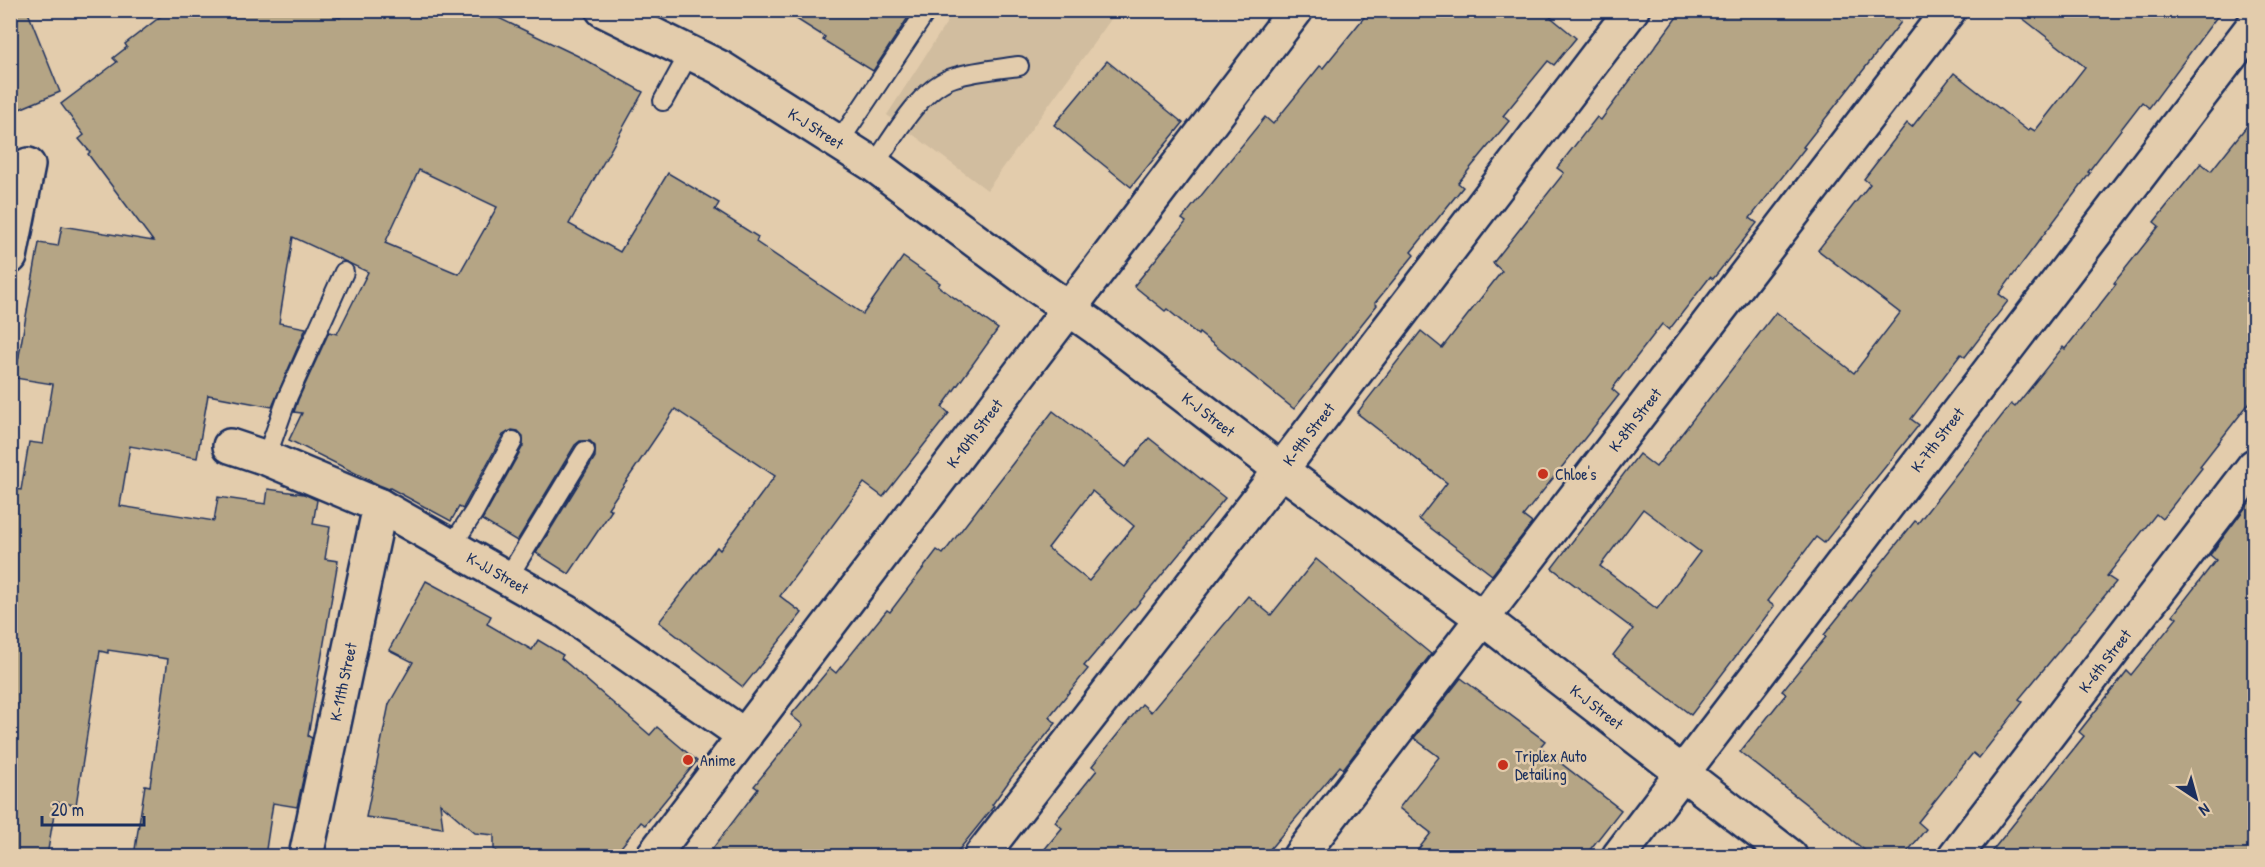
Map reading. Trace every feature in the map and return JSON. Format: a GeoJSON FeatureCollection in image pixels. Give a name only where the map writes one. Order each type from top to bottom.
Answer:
{"type":"FeatureCollection","features":[{"type":"Feature","properties":{"kind":"street","name":"K-J Street"},"geometry":{"type":"LineString","coordinates":[[603,10],[722,68],[874,165],[1482,618],[1790,856]]}},
{"type":"Feature","properties":{"kind":"street","name":"K-10th Street"},"geometry":{"type":"LineString","coordinates":[[653,856],[1296,10]]}},
{"type":"Feature","properties":{"kind":"street","name":"K-9th Street"},"geometry":{"type":"LineString","coordinates":[[981,856],[1281,470],[1632,10]]}},
{"type":"Feature","properties":{"kind":"street","name":"K-8th Street"},"geometry":{"type":"LineString","coordinates":[[1300,856],[1949,10]]}},
{"type":"Feature","properties":{"kind":"street","name":"K-7th Street"},"geometry":{"type":"LineString","coordinates":[[1619,856],[2254,24]]}},
{"type":"Feature","properties":{"kind":"street"},"geometry":{"type":"LineString","coordinates":[[10,257],[28,165]]}},
{"type":"Feature","properties":{"kind":"street","name":"K-JJ Street"},"geometry":{"type":"LineString","coordinates":[[230,446],[266,458],[380,506],[567,612],[745,736]]}},
{"type":"Feature","properties":{"kind":"street","name":"K-6th Street"},"geometry":{"type":"LineString","coordinates":[[1955,856],[2254,466]]}},
{"type":"Feature","properties":{"kind":"street","name":"K-11th Street"},"geometry":{"type":"LineString","coordinates":[[306,856],[380,506]]}},
{"type":"Feature","properties":{"kind":"lane"},"geometry":{"type":"LineString","coordinates":[[839,142],[927,10]]}},
{"type":"Feature","properties":{"kind":"lane"},"geometry":{"type":"LineString","coordinates":[[663,101],[690,52]]}},
{"type":"Feature","properties":{"kind":"lane"},"geometry":{"type":"LineString","coordinates":[[874,165],[931,89],[953,77],[1019,66]]}},
{"type":"Feature","properties":{"kind":"lane"},"geometry":{"type":"LineString","coordinates":[[266,458],[288,396],[344,272]]}},
{"type":"Feature","properties":{"kind":"lane"},"geometry":{"type":"LineString","coordinates":[[451,547],[474,512],[513,441]]}},
{"type":"Feature","properties":{"kind":"lane"},"geometry":{"type":"LineString","coordinates":[[507,579],[585,451]]}},
{"type":"Feature","properties":{"kind":"shaded area"},"geometry":{"type":"Polygon","coordinates":[[[954,11],[1117,11],[987,190],[887,115],[954,11]]]}},
{"type":"Feature","properties":{"kind":"building"},"geometry":{"type":"Polygon","coordinates":[[[10,10],[27,10],[60,92],[10,113],[10,10]]]}},
{"type":"Feature","properties":{"kind":"building"},"geometry":{"type":"Polygon","coordinates":[[[169,10],[320,10],[340,18],[343,10],[482,10],[578,56],[643,92],[569,224],[620,252],[668,173],[719,203],[715,210],[758,237],[756,242],[863,314],[903,257],[940,283],[938,286],[998,329],[942,407],[949,413],[883,497],[864,483],[780,596],[802,613],[743,687],[659,622],[717,547],[720,550],[775,476],[675,409],[608,508],[612,510],[569,574],[536,553],[595,457],[595,446],[590,441],[580,441],[575,445],[517,541],[482,520],[523,446],[523,436],[518,431],[512,430],[503,435],[463,509],[459,507],[451,521],[390,488],[379,485],[289,440],[302,413],[294,412],[298,400],[329,332],[337,334],[368,272],[293,237],[279,323],[306,328],[272,407],[208,395],[197,458],[130,446],[120,506],[214,521],[218,497],[266,504],[268,489],[304,494],[317,500],[313,524],[330,527],[325,559],[338,561],[308,736],[312,738],[297,807],[273,803],[265,856],[134,856],[145,785],[150,786],[168,659],[108,650],[108,653],[100,651],[76,805],[56,802],[47,856],[10,856],[10,488],[21,490],[29,442],[43,444],[53,384],[15,378],[39,243],[58,246],[62,226],[153,241],[88,154],[90,152],[79,139],[84,135],[61,104],[117,62],[113,58],[127,47],[125,44],[169,10]],[[419,170],[385,243],[459,274],[497,207],[419,170]]]}},
{"type":"Feature","properties":{"kind":"building"},"geometry":{"type":"Polygon","coordinates":[[[782,10],[913,10],[873,71],[823,40],[825,37],[782,10]]]}},
{"type":"Feature","properties":{"kind":"building"},"geometry":{"type":"Polygon","coordinates":[[[1370,10],[1542,10],[1576,38],[1554,65],[1548,61],[1503,116],[1509,121],[1458,183],[1463,187],[1411,252],[1414,255],[1375,303],[1377,305],[1294,409],[1199,333],[1198,335],[1134,286],[1186,222],[1182,219],[1265,117],[1273,124],[1370,10]]]}},
{"type":"Feature","properties":{"kind":"building"},"geometry":{"type":"Polygon","coordinates":[[[1682,10],[1886,10],[1901,22],[1750,218],[1757,223],[1713,279],[1710,277],[1669,330],[1662,324],[1612,389],[1619,395],[1523,516],[1532,523],[1492,575],[1419,519],[1447,483],[1357,413],[1421,331],[1442,348],[1502,271],[1493,263],[1564,173],[1557,168],[1597,117],[1601,120],[1682,10]]]}},
{"type":"Feature","properties":{"kind":"building"},"geometry":{"type":"Polygon","coordinates":[[[2012,10],[2222,10],[2149,108],[2142,102],[2088,172],[2090,173],[1999,294],[2008,301],[1965,357],[1961,354],[1911,419],[1919,425],[1824,543],[1816,537],[1767,601],[1774,606],[1691,715],[1613,655],[1633,629],[1552,568],[1639,454],[1656,467],[1776,312],[1854,373],[1900,313],[1818,250],[1870,184],[1864,179],[1907,123],[1912,127],[1954,73],[2028,131],[2030,128],[2035,131],[2085,67],[2012,10]],[[1643,509],[1600,566],[1657,609],[1700,552],[1643,509]]]}},
{"type":"Feature","properties":{"kind":"building"},"geometry":{"type":"Polygon","coordinates":[[[1107,61],[1183,123],[1131,187],[1054,125],[1107,61]]]}},
{"type":"Feature","properties":{"kind":"building"},"geometry":{"type":"Polygon","coordinates":[[[2254,117],[2254,397],[2162,519],[2156,514],[2107,576],[2116,582],[2019,699],[2023,702],[1979,758],[1973,753],[1918,822],[1926,829],[1904,856],[1872,856],[1740,752],[1786,694],[1782,691],[1826,637],[1824,635],[1915,521],[1918,523],[2011,404],[2015,407],[2063,347],[2065,349],[2116,284],[2114,283],[2159,226],[2154,222],[2201,163],[2211,171],[2254,117]]]}},
{"type":"Feature","properties":{"kind":"building"},"geometry":{"type":"Polygon","coordinates":[[[1053,411],[1125,467],[1149,438],[1225,498],[1084,666],[1088,669],[1049,717],[1056,723],[1012,777],[992,805],[994,806],[954,856],[707,856],[758,789],[754,786],[803,725],[791,715],[830,668],[836,673],[887,610],[890,612],[937,550],[943,554],[1053,411]],[[1092,491],[1048,548],[1089,581],[1134,526],[1092,491]]]}},
{"type":"Feature","properties":{"kind":"building"},"geometry":{"type":"Polygon","coordinates":[[[2254,496],[2254,856],[1988,856],[2084,736],[2079,732],[2127,671],[2131,675],[2177,618],[2173,615],[2216,560],[2210,555],[2254,496]]]}},
{"type":"Feature","properties":{"kind":"building"},"geometry":{"type":"Polygon","coordinates":[[[1316,559],[1431,654],[1343,769],[1340,766],[1264,856],[1039,856],[1062,828],[1055,822],[1097,770],[1092,766],[1142,704],[1151,712],[1248,596],[1271,615],[1316,559]]]}},
{"type":"Feature","properties":{"kind":"building"},"geometry":{"type":"Polygon","coordinates":[[[426,581],[491,616],[487,624],[532,650],[538,640],[563,655],[561,658],[650,735],[657,727],[697,761],[645,825],[641,822],[614,856],[502,856],[494,849],[494,835],[475,833],[440,803],[443,828],[366,817],[389,704],[413,662],[389,650],[426,581]]]}},
{"type":"Feature","properties":{"kind":"building"},"geometry":{"type":"Polygon","coordinates":[[[1461,678],[1545,741],[1540,747],[1621,810],[1585,856],[1413,856],[1431,833],[1399,808],[1439,757],[1414,738],[1461,678]]]}},
{"type":"Feature","properties":{"kind":"place","name":"Chloe's"},"geometry":{"type":"Point","coordinates":[1543,474]}},
{"type":"Feature","properties":{"kind":"place","name":"Anime"},"geometry":{"type":"Point","coordinates":[688,760]}},
{"type":"Feature","properties":{"kind":"place","name":"Triplex Auto Detailing"},"geometry":{"type":"Point","coordinates":[1503,765]}}]}
